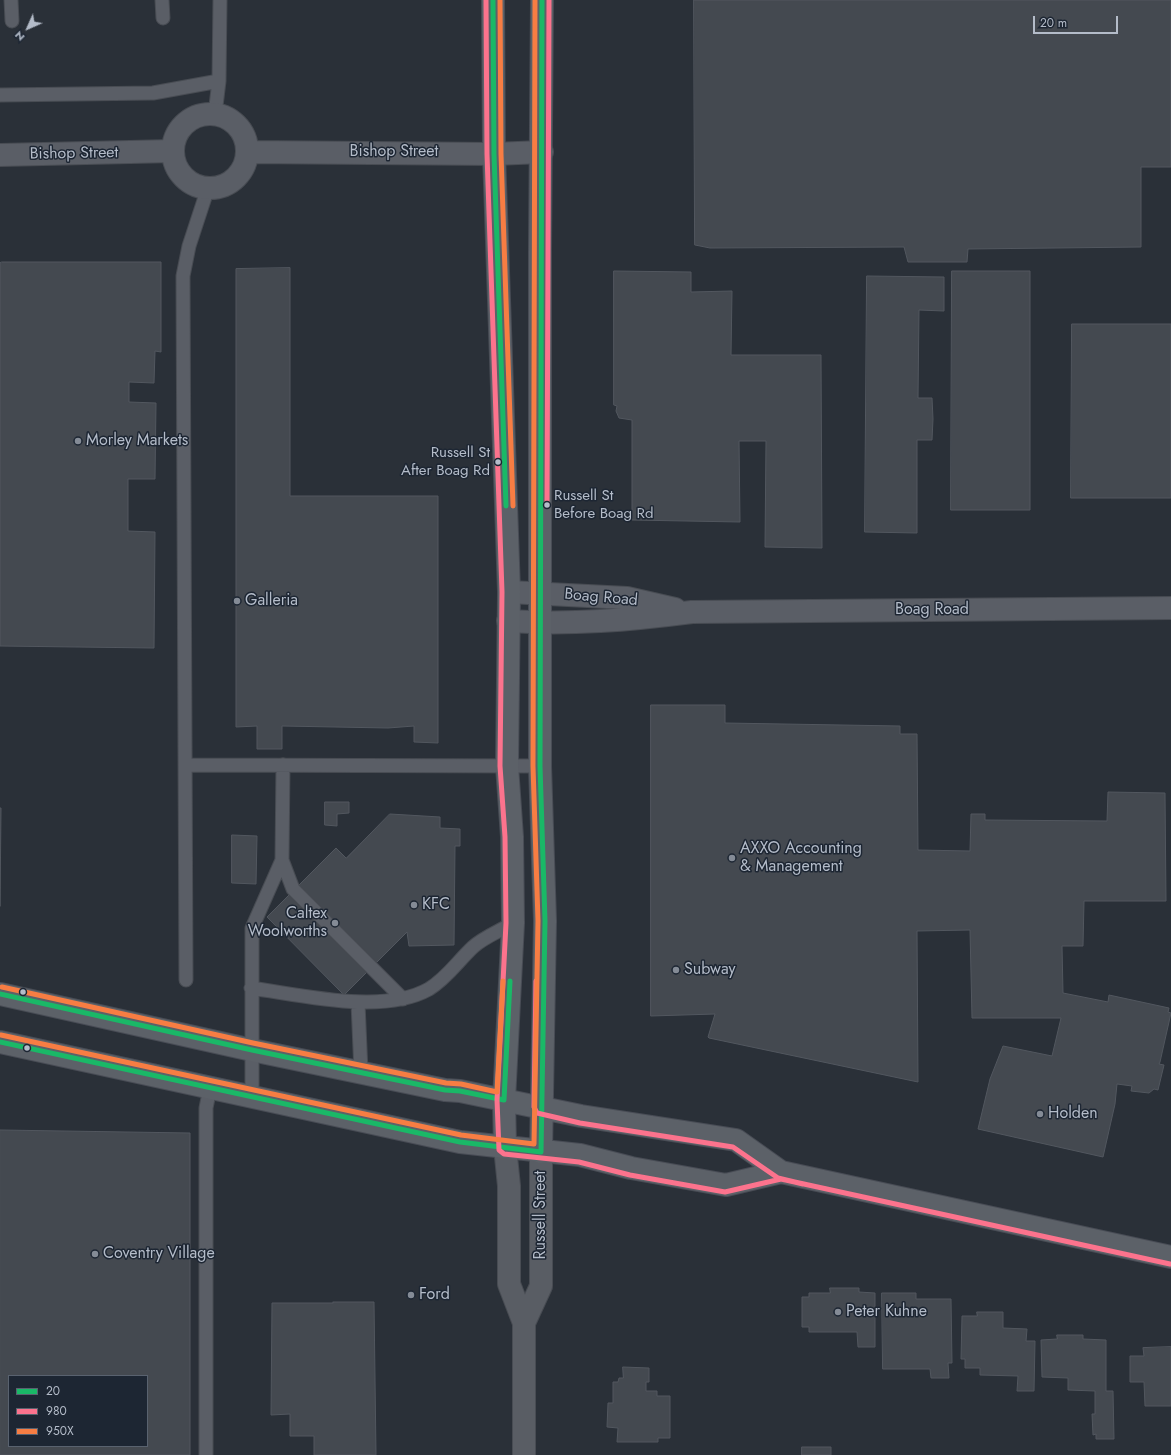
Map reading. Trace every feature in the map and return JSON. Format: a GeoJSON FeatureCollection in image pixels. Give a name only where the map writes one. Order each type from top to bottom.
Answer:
{"type":"FeatureCollection","features":[{"type":"Feature","properties":{"kind":"main road","name":"Russell Street"},"geometry":{"type":"LineString","coordinates":[[493,0],[494,154],[509,592],[507,766],[512,837],[512,923],[504,1100],[505,1147]]}},
{"type":"Feature","properties":{"kind":"main road","name":"Russell Street"},"geometry":{"type":"LineString","coordinates":[[542,0],[542,152],[539,362],[541,593],[540,766],[545,921],[541,1108],[542,1152]]}},
{"type":"Feature","properties":{"kind":"main road"},"geometry":{"type":"LineString","coordinates":[[0,994],[252,1050],[581,1116],[736,1140],[781,1172],[1171,1257]]}},
{"type":"Feature","properties":{"kind":"main road"},"geometry":{"type":"LineString","coordinates":[[0,1042],[460,1142],[580,1155],[631,1168],[726,1185],[781,1172]]}},
{"type":"Feature","properties":{"kind":"street"},"geometry":{"type":"LineString","coordinates":[[215,114],[234,123],[246,142],[247,152],[246,162],[235,179],[227,185],[208,188],[196,186],[179,172],[173,151],[178,131],[185,123],[199,116],[215,114]]}},
{"type":"Feature","properties":{"kind":"street","name":"Bishop Street"},"geometry":{"type":"LineString","coordinates":[[0,155],[173,151]]}},
{"type":"Feature","properties":{"kind":"street","name":"Bishop Street"},"geometry":{"type":"LineString","coordinates":[[247,152],[494,154],[542,152]]}},
{"type":"Feature","properties":{"kind":"street","name":"Boag Road"},"geometry":{"type":"LineString","coordinates":[[509,592],[627,598],[692,612]]}},
{"type":"Feature","properties":{"kind":"street","name":"Boag Road"},"geometry":{"type":"LineString","coordinates":[[508,621],[541,623],[624,621],[692,612],[1171,608]]}},
{"type":"Feature","properties":{"kind":"street","name":"Russell Street"},"geometry":{"type":"LineString","coordinates":[[505,1147],[509,1186],[509,1284],[524,1323],[524,1455]]}},
{"type":"Feature","properties":{"kind":"street","name":"Russell Street"},"geometry":{"type":"LineString","coordinates":[[524,1323],[541,1286],[542,1152]]}},
{"type":"Feature","properties":{"kind":"lane"},"geometry":{"type":"LineString","coordinates":[[11,0],[12,21]]}},
{"type":"Feature","properties":{"kind":"lane"},"geometry":{"type":"LineString","coordinates":[[162,0],[164,18]]}},
{"type":"Feature","properties":{"kind":"lane"},"geometry":{"type":"LineString","coordinates":[[215,114],[219,81],[220,0]]}},
{"type":"Feature","properties":{"kind":"lane"},"geometry":{"type":"LineString","coordinates":[[0,95],[153,93],[219,81]]}},
{"type":"Feature","properties":{"kind":"lane"},"geometry":{"type":"LineString","coordinates":[[186,980],[183,276],[189,246],[208,188]]}},
{"type":"Feature","properties":{"kind":"lane"},"geometry":{"type":"LineString","coordinates":[[185,765],[540,766]]}},
{"type":"Feature","properties":{"kind":"lane"},"geometry":{"type":"LineString","coordinates":[[283,765],[282,860],[293,890],[403,999]]}},
{"type":"Feature","properties":{"kind":"lane"},"geometry":{"type":"LineString","coordinates":[[252,1098],[252,928],[282,860]]}},
{"type":"Feature","properties":{"kind":"lane"},"geometry":{"type":"LineString","coordinates":[[251,988],[358,1003],[403,999],[429,989],[454,968],[474,946],[512,923]]}},
{"type":"Feature","properties":{"kind":"lane"},"geometry":{"type":"LineString","coordinates":[[358,1003],[361,1072]]}},
{"type":"Feature","properties":{"kind":"lane"},"geometry":{"type":"LineString","coordinates":[[206,1455],[206,1116],[210,1088]]}},
{"type":"Feature","properties":{"kind":"building"},"geometry":{"type":"Polygon","coordinates":[[[694,0],[1171,0],[1171,167],[1141,167],[1141,247],[968,249],[967,262],[908,262],[904,247],[710,248],[695,245],[694,0]]]}},
{"type":"Feature","properties":{"kind":"building","name":"Morley Markets"},"geometry":{"type":"Polygon","coordinates":[[[161,262],[161,352],[155,351],[154,383],[129,382],[129,402],[156,403],[155,479],[128,479],[128,531],[155,532],[154,648],[0,646],[0,263],[161,262]]]}},
{"type":"Feature","properties":{"kind":"building"},"geometry":{"type":"Polygon","coordinates":[[[290,268],[290,496],[438,496],[438,743],[414,742],[414,726],[388,728],[282,726],[282,749],[257,749],[257,726],[236,727],[236,269],[290,268]]]}},
{"type":"Feature","properties":{"kind":"building"},"geometry":{"type":"Polygon","coordinates":[[[614,271],[691,272],[691,292],[732,291],[731,355],[821,355],[822,548],[765,547],[766,441],[739,441],[740,522],[632,520],[632,420],[619,418],[616,411],[617,406],[614,405],[614,271]]]}},
{"type":"Feature","properties":{"kind":"building"},"geometry":{"type":"Polygon","coordinates":[[[952,271],[1030,271],[1030,510],[951,510],[952,271]]]}},
{"type":"Feature","properties":{"kind":"building"},"geometry":{"type":"Polygon","coordinates":[[[867,276],[944,277],[944,311],[919,310],[918,398],[932,398],[933,419],[932,440],[917,440],[917,533],[865,532],[867,276]]]}},
{"type":"Feature","properties":{"kind":"building"},"geometry":{"type":"Polygon","coordinates":[[[1072,324],[1171,324],[1171,498],[1071,498],[1072,324]]]}},
{"type":"Feature","properties":{"kind":"building"},"geometry":{"type":"Polygon","coordinates":[[[651,705],[725,705],[725,723],[900,726],[900,734],[917,734],[918,850],[970,851],[971,814],[985,814],[985,820],[1107,821],[1108,792],[1165,793],[1166,901],[1084,901],[1083,946],[1062,946],[1063,993],[1108,1002],[1109,995],[1169,1008],[1168,1012],[1171,1013],[1159,1064],[1164,1065],[1158,1090],[1154,1089],[1149,1093],[1131,1091],[1132,1086],[1117,1084],[1115,1104],[1103,1157],[978,1129],[990,1079],[1003,1046],[1052,1056],[1061,1018],[972,1018],[970,930],[917,931],[918,1082],[709,1038],[708,1037],[715,1014],[651,1016],[651,705]]]}},
{"type":"Feature","properties":{"kind":"building"},"geometry":{"type":"Polygon","coordinates":[[[325,802],[349,802],[349,813],[337,814],[337,826],[325,825],[325,802]]]}},
{"type":"Feature","properties":{"kind":"building"},"geometry":{"type":"Polygon","coordinates":[[[0,808],[1,808],[0,906],[0,808]]]}},
{"type":"Feature","properties":{"kind":"building"},"geometry":{"type":"Polygon","coordinates":[[[390,814],[440,817],[440,828],[460,829],[460,846],[455,846],[454,945],[409,946],[407,932],[344,995],[267,917],[336,848],[346,858],[390,814]]]}},
{"type":"Feature","properties":{"kind":"building"},"geometry":{"type":"Polygon","coordinates":[[[232,835],[257,836],[256,884],[232,883],[232,835]]]}},
{"type":"Feature","properties":{"kind":"building","name":"Coventry Village"},"geometry":{"type":"Polygon","coordinates":[[[0,1130],[190,1133],[190,1455],[0,1455],[0,1130]]]}},
{"type":"Feature","properties":{"kind":"building","name":"Peter Kuhne"},"geometry":{"type":"Polygon","coordinates":[[[830,1288],[859,1288],[859,1292],[875,1293],[875,1347],[858,1347],[857,1332],[809,1332],[809,1327],[802,1327],[802,1297],[809,1297],[809,1293],[830,1293],[830,1288]]]}},
{"type":"Feature","properties":{"kind":"building"},"geometry":{"type":"Polygon","coordinates":[[[882,1293],[916,1293],[916,1299],[951,1299],[952,1363],[948,1363],[949,1378],[931,1378],[930,1369],[883,1369],[882,1293]]]}},
{"type":"Feature","properties":{"kind":"building"},"geometry":{"type":"Polygon","coordinates":[[[374,1302],[376,1455],[314,1455],[314,1436],[290,1436],[290,1414],[271,1415],[272,1303],[374,1302]]]}},
{"type":"Feature","properties":{"kind":"building"},"geometry":{"type":"Polygon","coordinates":[[[977,1312],[1003,1312],[1003,1328],[1027,1329],[1026,1341],[1035,1341],[1034,1391],[1017,1391],[1018,1376],[980,1375],[980,1368],[965,1368],[965,1359],[961,1359],[962,1316],[977,1316],[977,1312]]]}},
{"type":"Feature","properties":{"kind":"building"},"geometry":{"type":"Polygon","coordinates":[[[1057,1335],[1083,1335],[1083,1339],[1106,1340],[1106,1391],[1113,1391],[1114,1439],[1096,1439],[1096,1434],[1093,1435],[1092,1414],[1095,1414],[1095,1391],[1068,1390],[1068,1378],[1042,1377],[1041,1340],[1057,1339],[1057,1335]]]}},
{"type":"Feature","properties":{"kind":"building"},"geometry":{"type":"Polygon","coordinates":[[[1171,1347],[1171,1406],[1145,1406],[1144,1382],[1130,1382],[1130,1356],[1144,1356],[1143,1348],[1171,1347]]]}},
{"type":"Feature","properties":{"kind":"building"},"geometry":{"type":"Polygon","coordinates":[[[623,1367],[649,1368],[649,1382],[646,1382],[646,1391],[657,1391],[657,1396],[670,1396],[670,1438],[658,1438],[658,1442],[617,1442],[618,1428],[607,1427],[608,1403],[613,1403],[613,1382],[618,1382],[619,1378],[623,1378],[623,1367]]]}},
{"type":"Feature","properties":{"kind":"building"},"geometry":{"type":"Polygon","coordinates":[[[802,1447],[831,1447],[831,1455],[802,1455],[802,1447]]]}},
{"type":"Feature","properties":{"kind":"transit line","name":"980"},"geometry":{"type":"LineString","coordinates":[[486,0],[487,154],[502,592],[500,766],[505,837],[506,923],[497,1100],[499,1150],[504,1154],[579,1162],[630,1175],[725,1192],[781,1179],[1170,1264]]}},
{"type":"Feature","properties":{"kind":"transit line","name":"20"},"geometry":{"type":"LineString","coordinates":[[493,0],[494,154],[506,506]]}},
{"type":"Feature","properties":{"kind":"transit line","name":"950X"},"geometry":{"type":"LineString","coordinates":[[500,0],[501,154],[513,506]]}},
{"type":"Feature","properties":{"kind":"transit line","name":"950X"},"geometry":{"type":"LineString","coordinates":[[1,1035],[461,1135],[534,1144],[538,921],[533,766],[535,0]]}},
{"type":"Feature","properties":{"kind":"transit line","name":"20"},"geometry":{"type":"LineString","coordinates":[[541,1152],[545,921],[540,766],[542,0]]}},
{"type":"Feature","properties":{"kind":"transit line","name":"980"},"geometry":{"type":"LineString","coordinates":[[547,505],[549,0]]}},
{"type":"Feature","properties":{"kind":"transit line","name":"950X"},"geometry":{"type":"LineString","coordinates":[[2,987],[253,1043],[446,1083],[461,1084],[497,1092],[503,981]]}},
{"type":"Feature","properties":{"kind":"transit line","name":"20"},"geometry":{"type":"LineString","coordinates":[[504,1100],[510,981]]}},
{"type":"Feature","properties":{"kind":"transit line","name":"980"},"geometry":{"type":"LineString","coordinates":[[536,981],[534,1107],[537,1113],[580,1123],[733,1147],[778,1178],[803,1184]]}},
{"type":"Feature","properties":{"kind":"transit line","name":"20"},"geometry":{"type":"LineString","coordinates":[[0,994],[252,1050],[445,1090],[460,1091],[504,1100]]}},
{"type":"Feature","properties":{"kind":"transit line","name":"20"},"geometry":{"type":"LineString","coordinates":[[0,1042],[460,1142],[541,1152]]}},
{"type":"Feature","properties":{"kind":"place","name":"Morley Markets"},"geometry":{"type":"Point","coordinates":[78,441]}},
{"type":"Feature","properties":{"kind":"place","name":"Russell St After Boag Rd"},"geometry":{"type":"Point","coordinates":[498,462]}},
{"type":"Feature","properties":{"kind":"place","name":"Russell St Before Boag Rd"},"geometry":{"type":"Point","coordinates":[547,505]}},
{"type":"Feature","properties":{"kind":"place","name":"Galleria"},"geometry":{"type":"Point","coordinates":[237,601]}},
{"type":"Feature","properties":{"kind":"place","name":"AXXO Accounting & Management"},"geometry":{"type":"Point","coordinates":[732,858]}},
{"type":"Feature","properties":{"kind":"place","name":"KFC"},"geometry":{"type":"Point","coordinates":[414,905]}},
{"type":"Feature","properties":{"kind":"place","name":"Caltex Woolworths"},"geometry":{"type":"Point","coordinates":[335,923]}},
{"type":"Feature","properties":{"kind":"place","name":"Subway"},"geometry":{"type":"Point","coordinates":[676,970]}},
{"type":"Feature","properties":{"kind":"place","name":"Holden"},"geometry":{"type":"Point","coordinates":[1040,1114]}},
{"type":"Feature","properties":{"kind":"place","name":"Coventry Village"},"geometry":{"type":"Point","coordinates":[95,1254]}},
{"type":"Feature","properties":{"kind":"place","name":"Ford"},"geometry":{"type":"Point","coordinates":[411,1295]}},
{"type":"Feature","properties":{"kind":"place","name":"Peter Kuhne"},"geometry":{"type":"Point","coordinates":[838,1312]}}]}
